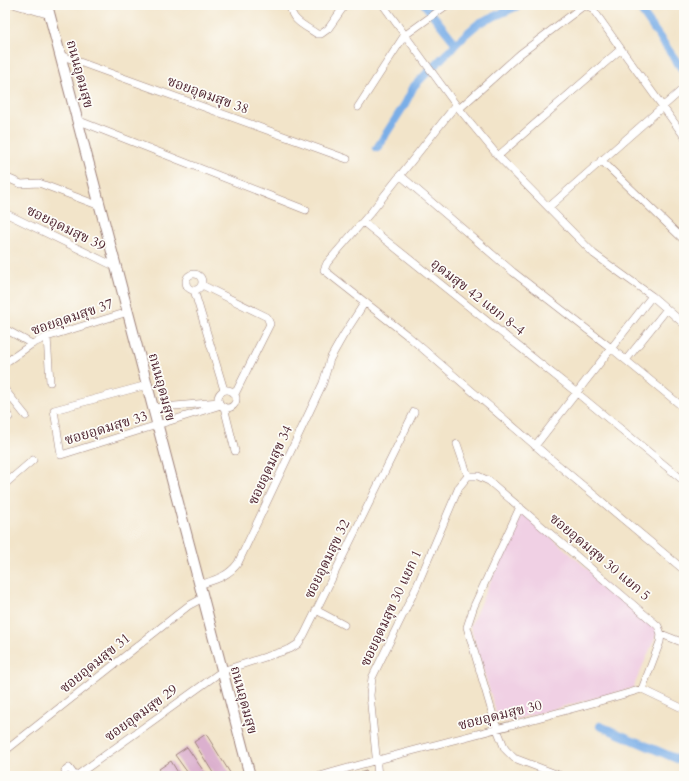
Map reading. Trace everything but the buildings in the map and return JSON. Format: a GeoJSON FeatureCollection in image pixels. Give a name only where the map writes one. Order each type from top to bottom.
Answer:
{"type":"FeatureCollection","features":[{"type":"Feature","properties":{"kind":"main road","name":"ถนนอุดมสุข"},"geometry":{"type":"LineString","coordinates":[[47,5],[250,776]]}},
{"type":"Feature","properties":{"kind":"street"},"geometry":{"type":"LineString","coordinates":[[16,5],[50,16]]}},
{"type":"Feature","properties":{"kind":"street"},"geometry":{"type":"LineString","coordinates":[[291,5],[291,13],[294,18],[317,34],[321,34],[328,29],[345,5]]}},
{"type":"Feature","properties":{"kind":"street"},"geometry":{"type":"LineString","coordinates":[[383,5],[404,36],[498,156],[594,254],[652,296],[684,324]]}},
{"type":"Feature","properties":{"kind":"street"},"geometry":{"type":"LineString","coordinates":[[358,107],[404,36],[435,12],[447,5]]}},
{"type":"Feature","properties":{"kind":"street"},"geometry":{"type":"LineString","coordinates":[[684,136],[620,50],[592,8],[587,6],[582,7],[520,54],[458,106],[363,222],[327,263],[324,270],[408,336],[535,446],[684,570]]}},
{"type":"Feature","properties":{"kind":"street"},"geometry":{"type":"LineString","coordinates":[[498,156],[620,50]]}},
{"type":"Feature","properties":{"kind":"street","name":"ซอยอุดมสุข 38"},"geometry":{"type":"LineString","coordinates":[[60,55],[347,159]]}},
{"type":"Feature","properties":{"kind":"street"},"geometry":{"type":"LineString","coordinates":[[549,207],[684,89]]}},
{"type":"Feature","properties":{"kind":"street"},"geometry":{"type":"LineString","coordinates":[[77,120],[306,210]]}},
{"type":"Feature","properties":{"kind":"street"},"geometry":{"type":"LineString","coordinates":[[601,160],[684,240]]}},
{"type":"Feature","properties":{"kind":"street"},"geometry":{"type":"LineString","coordinates":[[400,175],[513,272],[611,348],[684,408]]}},
{"type":"Feature","properties":{"kind":"street"},"geometry":{"type":"LineString","coordinates":[[5,177],[21,184],[39,182],[100,206]]}},
{"type":"Feature","properties":{"kind":"street","name":"ซอยอุดมสุข 39"},"geometry":{"type":"LineString","coordinates":[[5,213],[116,267]]}},
{"type":"Feature","properties":{"kind":"street","name":"อุดมสุข 42 แยก 8-4"},"geometry":{"type":"LineString","coordinates":[[363,222],[578,393],[684,481]]}},
{"type":"Feature","properties":{"kind":"street"},"geometry":{"type":"LineString","coordinates":[[202,285],[200,276],[194,274],[189,276],[187,285],[194,290],[224,390]]}},
{"type":"Feature","properties":{"kind":"street"},"geometry":{"type":"LineString","coordinates":[[194,290],[202,285]]}},
{"type":"Feature","properties":{"kind":"street"},"geometry":{"type":"LineString","coordinates":[[153,408],[233,405],[236,400],[235,394],[270,324],[267,317],[202,285]]}},
{"type":"Feature","properties":{"kind":"street"},"geometry":{"type":"LineString","coordinates":[[535,446],[578,393],[652,296]]}},
{"type":"Feature","properties":{"kind":"street","name":"ซอยอุดมสุข 34"},"geometry":{"type":"LineString","coordinates":[[200,585],[226,576],[238,563],[316,398],[330,359],[365,302]]}},
{"type":"Feature","properties":{"kind":"street"},"geometry":{"type":"LineString","coordinates":[[626,360],[667,309]]}},
{"type":"Feature","properties":{"kind":"street","name":"ซอยอุดมสุข 37"},"geometry":{"type":"LineString","coordinates":[[5,363],[32,344],[47,337],[128,312]]}},
{"type":"Feature","properties":{"kind":"street"},"geometry":{"type":"LineString","coordinates":[[5,330],[32,344]]}},
{"type":"Feature","properties":{"kind":"street"},"geometry":{"type":"LineString","coordinates":[[47,337],[50,382]]}},
{"type":"Feature","properties":{"kind":"street","name":"ซอยอุดมสุข 33"},"geometry":{"type":"LineString","coordinates":[[147,385],[54,410],[61,455],[158,426]]}},
{"type":"Feature","properties":{"kind":"street"},"geometry":{"type":"LineString","coordinates":[[5,390],[26,416]]}},
{"type":"Feature","properties":{"kind":"street"},"geometry":{"type":"LineString","coordinates":[[224,390],[230,390],[235,394]]}},
{"type":"Feature","properties":{"kind":"street"},"geometry":{"type":"LineString","coordinates":[[224,390],[219,396],[235,451]]}},
{"type":"Feature","properties":{"kind":"street"},"geometry":{"type":"LineString","coordinates":[[158,426],[222,405]]}},
{"type":"Feature","properties":{"kind":"street","name":"ซอยอุดมสุข 32"},"geometry":{"type":"LineString","coordinates":[[222,671],[290,649],[298,644],[304,635],[414,412]]}},
{"type":"Feature","properties":{"kind":"street"},"geometry":{"type":"LineString","coordinates":[[457,444],[468,476]]}},
{"type":"Feature","properties":{"kind":"street"},"geometry":{"type":"LineString","coordinates":[[5,484],[33,460]]}},
{"type":"Feature","properties":{"kind":"street","name":"ซอยอุดมสุข 30 แยก 5"},"geometry":{"type":"LineString","coordinates":[[468,476],[478,476],[489,481],[651,618],[658,626],[661,634]]}},
{"type":"Feature","properties":{"kind":"street","name":"ซอยอุดมสุข 30 แยก 1"},"geometry":{"type":"LineString","coordinates":[[378,776],[370,695],[372,678],[416,588],[459,487],[468,476]]}},
{"type":"Feature","properties":{"kind":"street"},"geometry":{"type":"LineString","coordinates":[[520,507],[474,606],[467,627],[497,729],[505,749],[514,758],[561,776]]}},
{"type":"Feature","properties":{"kind":"street","name":"ซอยอุดมสุข 31"},"geometry":{"type":"LineString","coordinates":[[5,751],[183,610],[203,598]]}},
{"type":"Feature","properties":{"kind":"street"},"geometry":{"type":"LineString","coordinates":[[316,610],[344,625]]}},
{"type":"Feature","properties":{"kind":"street"},"geometry":{"type":"LineString","coordinates":[[684,643],[661,634],[657,650],[642,689],[684,709]]}},
{"type":"Feature","properties":{"kind":"street","name":"ซอยอุดมสุข 29"},"geometry":{"type":"LineString","coordinates":[[76,776],[222,671]]}},
{"type":"Feature","properties":{"kind":"street","name":"ซอยอุดมสุข 30"},"geometry":{"type":"LineString","coordinates":[[320,776],[642,689]]}},
{"type":"Feature","properties":{"kind":"street"},"geometry":{"type":"LineString","coordinates":[[65,771],[69,768],[76,776]]}},
{"type":"Feature","properties":{"kind":"shaded area"},"geometry":{"type":"Polygon","coordinates":[[[521,514],[525,514],[658,631],[633,688],[505,722],[498,719],[470,626],[521,514]]]}},
{"type":"Feature","properties":{"kind":"waterway"},"geometry":{"type":"LineString","coordinates":[[425,5],[456,44]]}},
{"type":"Feature","properties":{"kind":"waterway"},"geometry":{"type":"LineString","coordinates":[[377,148],[405,104],[414,86],[479,23],[520,5]]}},
{"type":"Feature","properties":{"kind":"waterway"},"geometry":{"type":"LineString","coordinates":[[637,5],[684,72]]}},
{"type":"Feature","properties":{"kind":"waterway"},"geometry":{"type":"LineString","coordinates":[[600,726],[684,762]]}}]}
